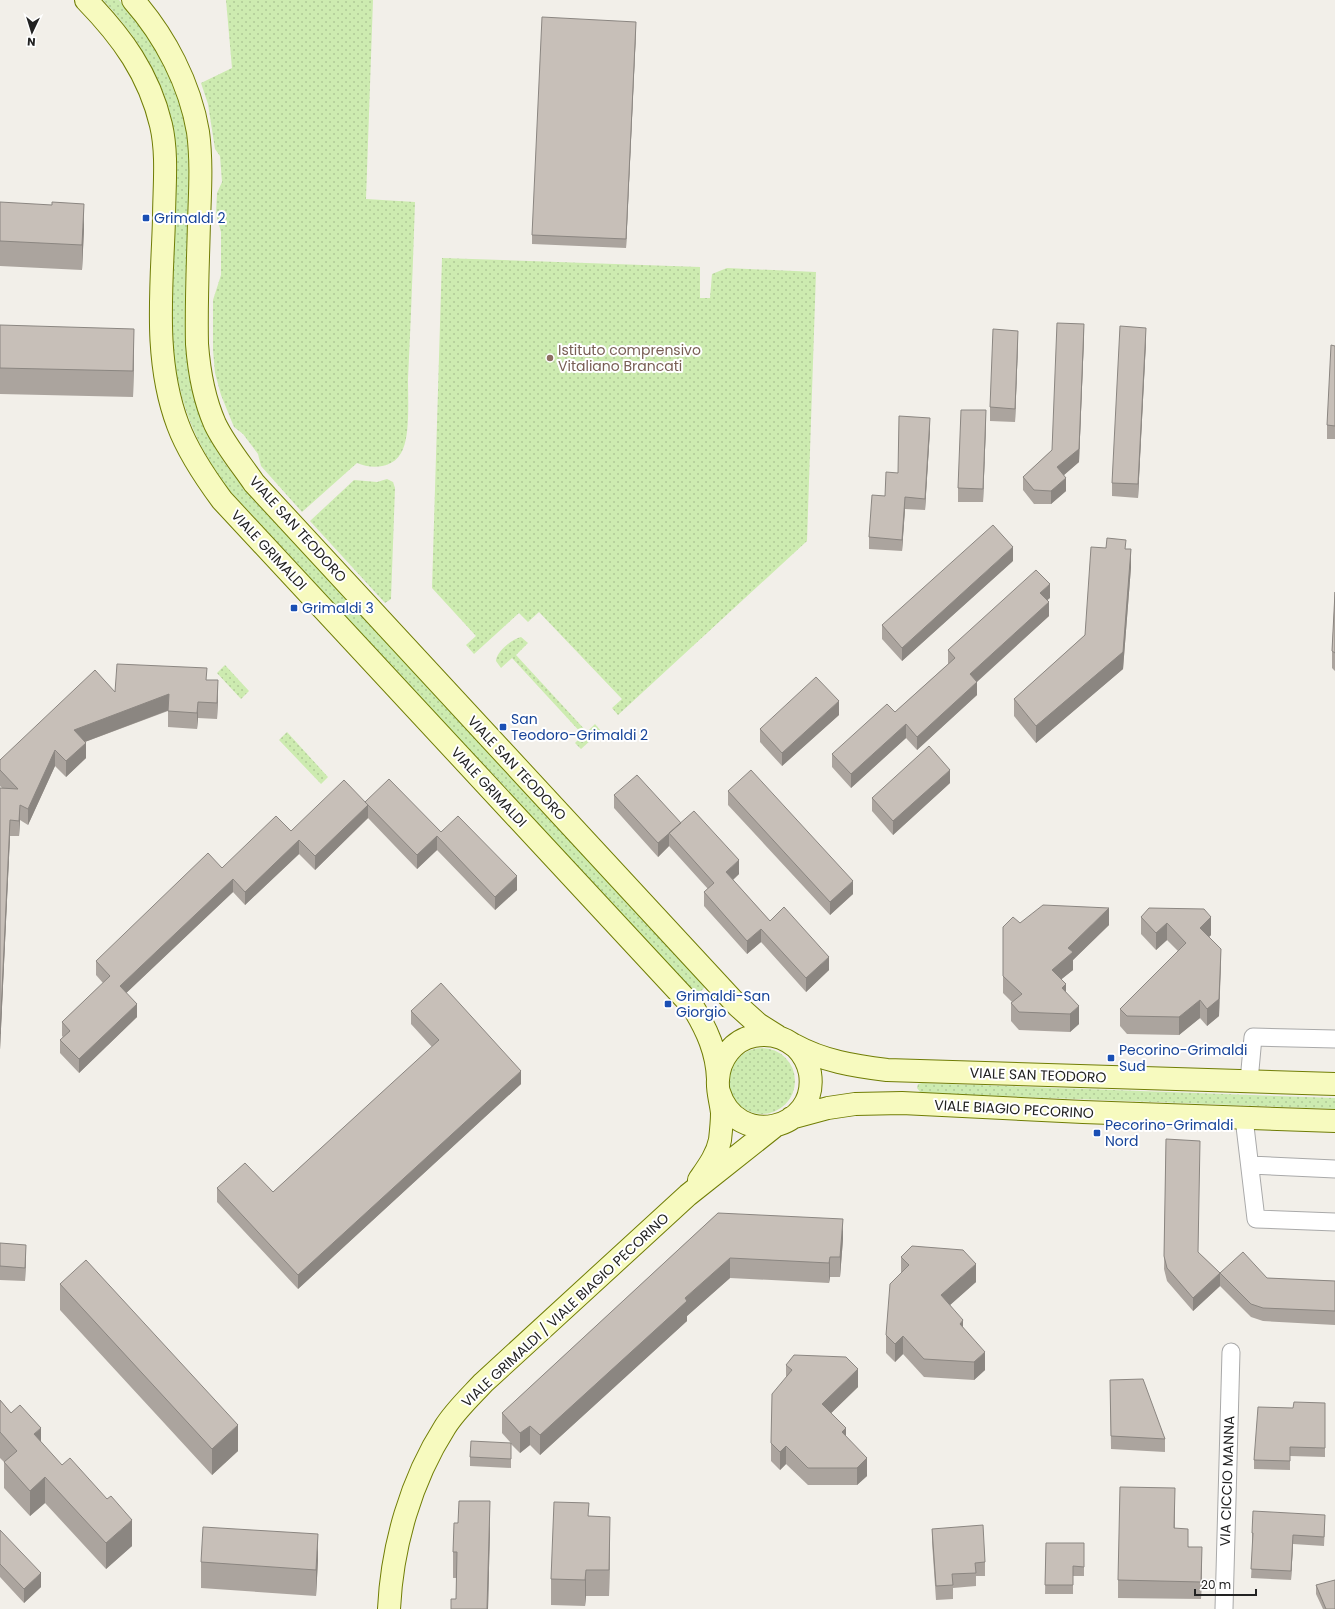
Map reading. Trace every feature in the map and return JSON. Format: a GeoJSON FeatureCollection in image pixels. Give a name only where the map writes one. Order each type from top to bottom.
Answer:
{"type":"FeatureCollection","features":[{"type":"Feature","properties":{"kind":"main road","name":"VIALE GRIMALDI"},"geometry":{"type":"LineString","coordinates":[[86,0],[125,44],[152,94],[161,126],[164,155],[161,344],[168,390],[178,425],[196,462],[222,500],[692,1007],[712,1044],[717,1064],[722,1113],[717,1152],[688,1195]]}},
{"type":"Feature","properties":{"kind":"main road","name":"VIALE SAN TEODORO"},"geometry":{"type":"LineString","coordinates":[[133,0],[157,31],[171,54],[192,108],[198,131],[201,183],[196,344],[199,369],[206,400],[215,424],[228,446],[254,483],[550,805],[738,1006],[758,1024],[785,1041],[820,1058],[862,1067],[887,1070],[1335,1084]]}},
{"type":"Feature","properties":{"kind":"main road"},"geometry":{"type":"LineString","coordinates":[[688,1195],[783,1122],[804,1105],[811,1083],[805,1059],[785,1041],[765,1035],[753,1036],[737,1044],[725,1057],[720,1067],[718,1085],[727,1108],[740,1120],[757,1127],[783,1122]]}},
{"type":"Feature","properties":{"kind":"main road","name":"VIALE BIAGIO PECORINO"},"geometry":{"type":"LineString","coordinates":[[783,1122],[828,1108],[855,1104],[902,1103],[1082,1112],[1335,1121]]}},
{"type":"Feature","properties":{"kind":"main road","name":"VIALE GRIMALDI / VIALE BIAGIO PECORINO"},"geometry":{"type":"LineString","coordinates":[[389,1609],[394,1566],[409,1507],[417,1482],[445,1426],[483,1383],[688,1195]]}},
{"type":"Feature","properties":{"kind":"street"},"geometry":{"type":"LineString","coordinates":[[1249,1081],[1253,1037],[1335,1039]]}},
{"type":"Feature","properties":{"kind":"street"},"geometry":{"type":"LineString","coordinates":[[1244,1118],[1256,1219],[1335,1222]]}},
{"type":"Feature","properties":{"kind":"street"},"geometry":{"type":"LineString","coordinates":[[1250,1165],[1335,1169]]}},
{"type":"Feature","properties":{"kind":"street","name":"VIA CICCIO MANNA"},"geometry":{"type":"LineString","coordinates":[[1224,1609],[1231,1352]]}},
{"type":"Feature","properties":{"kind":"green space"},"geometry":{"type":"Polygon","coordinates":[[[103,0],[119,0],[135,18],[151,40],[164,62],[175,87],[183,112],[187,135],[189,167],[185,295],[187,351],[197,405],[207,432],[222,460],[241,485],[703,984],[704,988],[698,994],[694,993],[231,492],[207,456],[190,422],[184,404],[175,365],[172,343],[175,186],[172,123],[168,106],[155,72],[137,41],[103,0]]]}},
{"type":"Feature","properties":{"kind":"green space"},"geometry":{"type":"Polygon","coordinates":[[[226,0],[373,0],[366,199],[415,202],[408,379],[408,425],[403,449],[400,455],[390,464],[377,467],[357,463],[302,512],[261,466],[258,454],[243,434],[234,427],[221,395],[215,373],[213,350],[213,300],[221,275],[221,232],[216,214],[217,193],[222,182],[220,156],[215,149],[208,104],[201,83],[232,68],[226,0]]]}},
{"type":"Feature","properties":{"kind":"green space"},"geometry":{"type":"Polygon","coordinates":[[[442,258],[700,267],[700,298],[710,298],[712,274],[727,268],[816,272],[807,541],[618,715],[612,708],[622,699],[539,612],[528,622],[519,613],[474,654],[466,645],[476,636],[432,588],[442,258]]]}},
{"type":"Feature","properties":{"kind":"green space"},"geometry":{"type":"Polygon","coordinates":[[[387,479],[393,482],[395,488],[391,599],[385,603],[310,521],[354,480],[377,482],[387,479]]]}},
{"type":"Feature","properties":{"kind":"green space"},"geometry":{"type":"Polygon","coordinates":[[[521,637],[528,643],[516,655],[587,732],[595,724],[601,731],[581,749],[575,743],[583,735],[512,658],[501,668],[496,661],[497,657],[505,646],[513,640],[521,637]]]}},
{"type":"Feature","properties":{"kind":"green space"},"geometry":{"type":"Polygon","coordinates":[[[225,665],[249,691],[241,699],[217,673],[225,665]]]}},
{"type":"Feature","properties":{"kind":"green space"},"geometry":{"type":"Polygon","coordinates":[[[287,732],[328,777],[321,784],[279,740],[287,732]]]}},
{"type":"Feature","properties":{"kind":"green space"},"geometry":{"type":"Polygon","coordinates":[[[762,1048],[775,1050],[790,1063],[793,1068],[795,1081],[793,1094],[780,1109],[775,1112],[762,1114],[749,1112],[734,1099],[731,1094],[729,1081],[731,1068],[744,1053],[749,1050],[762,1048]]]}},
{"type":"Feature","properties":{"kind":"green space"},"geometry":{"type":"Polygon","coordinates":[[[918,1084],[1335,1098],[1335,1109],[921,1093],[917,1088],[918,1084]]]}},
{"type":"Feature","properties":{"kind":"building"},"geometry":{"type":"Polygon","coordinates":[[[542,17],[636,22],[626,239],[532,235],[542,17]]]}},
{"type":"Feature","properties":{"kind":"building"},"geometry":{"type":"Polygon","coordinates":[[[0,202],[52,205],[52,202],[84,204],[82,245],[0,241],[0,202]]]}},
{"type":"Feature","properties":{"kind":"building"},"geometry":{"type":"Polygon","coordinates":[[[1057,323],[1084,324],[1079,449],[1057,467],[1066,478],[1051,491],[1034,490],[1023,477],[1052,450],[1057,323]]]}},
{"type":"Feature","properties":{"kind":"building"},"geometry":{"type":"Polygon","coordinates":[[[0,325],[134,329],[133,371],[0,368],[0,325]]]}},
{"type":"Feature","properties":{"kind":"building"},"geometry":{"type":"Polygon","coordinates":[[[1120,326],[1146,328],[1138,484],[1112,483],[1120,326]]]}},
{"type":"Feature","properties":{"kind":"building"},"geometry":{"type":"Polygon","coordinates":[[[993,329],[1018,331],[1015,409],[990,407],[993,329]]]}},
{"type":"Feature","properties":{"kind":"building"},"geometry":{"type":"Polygon","coordinates":[[[1331,345],[1335,346],[1335,426],[1327,425],[1331,345]]]}},
{"type":"Feature","properties":{"kind":"building"},"geometry":{"type":"Polygon","coordinates":[[[961,410],[986,410],[983,489],[958,488],[961,410]]]}},
{"type":"Feature","properties":{"kind":"building"},"geometry":{"type":"Polygon","coordinates":[[[899,416],[930,418],[925,499],[905,497],[902,540],[869,537],[872,495],[885,496],[886,472],[898,473],[899,416]]]}},
{"type":"Feature","properties":{"kind":"building"},"geometry":{"type":"Polygon","coordinates":[[[993,525],[1013,547],[902,648],[882,625],[993,525]]]}},
{"type":"Feature","properties":{"kind":"building"},"geometry":{"type":"Polygon","coordinates":[[[1107,538],[1126,540],[1125,549],[1131,549],[1123,652],[1036,726],[1014,699],[1085,635],[1091,547],[1106,548],[1107,538]]]}},
{"type":"Feature","properties":{"kind":"building"},"geometry":{"type":"Polygon","coordinates":[[[1036,570],[1050,584],[1040,593],[1049,602],[970,674],[977,682],[917,737],[906,724],[851,774],[832,754],[887,704],[895,712],[955,658],[948,650],[1036,570]]]}},
{"type":"Feature","properties":{"kind":"building"},"geometry":{"type":"Polygon","coordinates":[[[1335,592],[1335,653],[1332,651],[1335,592]]]}},
{"type":"Feature","properties":{"kind":"building"},"geometry":{"type":"Polygon","coordinates":[[[117,664],[207,668],[206,680],[218,680],[217,703],[198,702],[197,713],[168,711],[169,694],[74,730],[86,743],[66,761],[55,750],[28,809],[20,805],[19,821],[10,820],[0,1034],[0,788],[18,789],[0,770],[0,760],[95,670],[115,692],[117,664]]]}},
{"type":"Feature","properties":{"kind":"building"},"geometry":{"type":"Polygon","coordinates":[[[816,677],[839,701],[782,753],[760,729],[816,677]]]}},
{"type":"Feature","properties":{"kind":"building"},"geometry":{"type":"Polygon","coordinates":[[[929,746],[950,770],[893,821],[872,798],[929,746]]]}},
{"type":"Feature","properties":{"kind":"building"},"geometry":{"type":"Polygon","coordinates":[[[751,770],[853,881],[830,902],[728,791],[751,770]]]}},
{"type":"Feature","properties":{"kind":"building"},"geometry":{"type":"Polygon","coordinates":[[[637,775],[681,823],[658,843],[614,795],[637,775]]]}},
{"type":"Feature","properties":{"kind":"building"},"geometry":{"type":"Polygon","coordinates":[[[389,779],[441,832],[458,816],[517,876],[495,897],[437,836],[417,855],[365,802],[389,779]]]}},
{"type":"Feature","properties":{"kind":"building"},"geometry":{"type":"Polygon","coordinates":[[[344,780],[368,805],[315,856],[299,840],[245,892],[233,879],[120,986],[137,1004],[79,1059],[60,1040],[70,1031],[62,1022],[110,976],[96,961],[208,853],[222,868],[276,816],[291,831],[344,780]]]}},
{"type":"Feature","properties":{"kind":"building"},"geometry":{"type":"Polygon","coordinates":[[[694,811],[739,860],[726,872],[770,921],[784,907],[829,957],[806,978],[761,929],[747,941],[704,892],[714,883],[669,833],[694,811]]]}},
{"type":"Feature","properties":{"kind":"building"},"geometry":{"type":"Polygon","coordinates":[[[1043,905],[1109,908],[1068,948],[1073,952],[1052,970],[1066,984],[1062,988],[1079,1006],[1070,1014],[1019,1012],[1011,1003],[1022,994],[1003,976],[1003,927],[1013,917],[1020,923],[1043,905]]]}},
{"type":"Feature","properties":{"kind":"building"},"geometry":{"type":"Polygon","coordinates":[[[1149,908],[1204,909],[1211,917],[1200,928],[1221,949],[1219,999],[1207,1009],[1200,1000],[1179,1017],[1127,1016],[1120,1009],[1186,943],[1167,923],[1156,933],[1141,917],[1149,908]]]}},
{"type":"Feature","properties":{"kind":"building"},"geometry":{"type":"Polygon","coordinates":[[[441,983],[521,1071],[298,1275],[217,1188],[245,1163],[273,1192],[439,1040],[411,1011],[441,983]]]}},
{"type":"Feature","properties":{"kind":"building"},"geometry":{"type":"Polygon","coordinates":[[[1166,1139],[1200,1141],[1198,1252],[1220,1273],[1193,1298],[1167,1268],[1164,1256],[1166,1139]]]}},
{"type":"Feature","properties":{"kind":"building"},"geometry":{"type":"Polygon","coordinates":[[[718,1213],[843,1219],[840,1257],[830,1257],[829,1263],[730,1258],[685,1298],[687,1301],[540,1435],[530,1426],[520,1433],[502,1413],[718,1213]]]}},
{"type":"Feature","properties":{"kind":"building"},"geometry":{"type":"Polygon","coordinates":[[[0,1243],[26,1245],[25,1268],[0,1266],[0,1243]]]}},
{"type":"Feature","properties":{"kind":"building"},"geometry":{"type":"Polygon","coordinates":[[[912,1246],[963,1250],[976,1264],[941,1295],[963,1320],[960,1324],[985,1352],[974,1362],[924,1359],[903,1336],[895,1344],[886,1335],[890,1284],[909,1265],[901,1257],[912,1246]]]}},
{"type":"Feature","properties":{"kind":"building"},"geometry":{"type":"Polygon","coordinates":[[[1243,1252],[1267,1278],[1335,1281],[1335,1311],[1263,1308],[1251,1304],[1220,1273],[1243,1252]]]}},
{"type":"Feature","properties":{"kind":"building"},"geometry":{"type":"Polygon","coordinates":[[[86,1260],[238,1425],[212,1449],[60,1284],[86,1260]]]}},
{"type":"Feature","properties":{"kind":"building"},"geometry":{"type":"Polygon","coordinates":[[[794,1355],[846,1357],[858,1369],[822,1404],[846,1428],[842,1432],[867,1458],[857,1468],[808,1468],[786,1446],[780,1452],[771,1443],[772,1394],[792,1370],[786,1365],[794,1355]]]}},
{"type":"Feature","properties":{"kind":"building"},"geometry":{"type":"Polygon","coordinates":[[[1143,1379],[1165,1439],[1111,1436],[1110,1380],[1143,1379]]]}},
{"type":"Feature","properties":{"kind":"building"},"geometry":{"type":"Polygon","coordinates":[[[0,1400],[11,1413],[20,1405],[41,1428],[34,1434],[62,1465],[70,1458],[107,1499],[111,1496],[132,1520],[106,1543],[45,1477],[30,1491],[4,1462],[17,1451],[0,1432],[0,1400]]]}},
{"type":"Feature","properties":{"kind":"building"},"geometry":{"type":"Polygon","coordinates":[[[1294,1402],[1325,1403],[1325,1448],[1290,1447],[1290,1461],[1254,1460],[1258,1407],[1293,1408],[1294,1402]]]}},
{"type":"Feature","properties":{"kind":"building"},"geometry":{"type":"Polygon","coordinates":[[[471,1441],[511,1443],[511,1459],[470,1457],[471,1441]]]}},
{"type":"Feature","properties":{"kind":"building"},"geometry":{"type":"Polygon","coordinates":[[[1120,1487],[1175,1488],[1174,1528],[1188,1529],[1188,1547],[1202,1547],[1201,1582],[1118,1580],[1120,1487]]]}},
{"type":"Feature","properties":{"kind":"building"},"geometry":{"type":"Polygon","coordinates":[[[459,1501],[490,1501],[487,1609],[451,1609],[451,1599],[456,1599],[457,1552],[453,1552],[454,1523],[458,1523],[459,1501]]]}},
{"type":"Feature","properties":{"kind":"building"},"geometry":{"type":"Polygon","coordinates":[[[554,1502],[589,1503],[588,1516],[610,1517],[609,1570],[586,1570],[585,1580],[551,1579],[554,1502]]]}},
{"type":"Feature","properties":{"kind":"building"},"geometry":{"type":"Polygon","coordinates":[[[1253,1511],[1325,1515],[1324,1537],[1293,1535],[1291,1571],[1251,1569],[1253,1511]]]}},
{"type":"Feature","properties":{"kind":"building"},"geometry":{"type":"Polygon","coordinates":[[[983,1525],[985,1562],[975,1563],[976,1573],[952,1574],[953,1585],[936,1586],[932,1529],[983,1525]]]}},
{"type":"Feature","properties":{"kind":"building"},"geometry":{"type":"Polygon","coordinates":[[[203,1527],[318,1534],[316,1570],[201,1562],[203,1527]]]}},
{"type":"Feature","properties":{"kind":"building"},"geometry":{"type":"Polygon","coordinates":[[[0,1530],[41,1573],[24,1589],[0,1564],[0,1530]]]}},
{"type":"Feature","properties":{"kind":"building"},"geometry":{"type":"Polygon","coordinates":[[[1046,1543],[1084,1543],[1084,1567],[1073,1566],[1073,1585],[1045,1585],[1046,1543]]]}},
{"type":"Feature","properties":{"kind":"building"},"geometry":{"type":"Polygon","coordinates":[[[1335,1580],[1335,1609],[1326,1609],[1316,1585],[1335,1580]]]}},
{"type":"Feature","properties":{"kind":"place","name":"Grimaldi 2"},"geometry":{"type":"Point","coordinates":[146,218]}},
{"type":"Feature","properties":{"kind":"place","name":"Istituto comprensivo Vitaliano Brancati"},"geometry":{"type":"Point","coordinates":[550,358]}},
{"type":"Feature","properties":{"kind":"place","name":"Grimaldi 3"},"geometry":{"type":"Point","coordinates":[294,608]}},
{"type":"Feature","properties":{"kind":"place","name":"San Teodoro-Grimaldi 2"},"geometry":{"type":"Point","coordinates":[503,727]}},
{"type":"Feature","properties":{"kind":"place","name":"Grimaldi-San Giorgio"},"geometry":{"type":"Point","coordinates":[668,1004]}},
{"type":"Feature","properties":{"kind":"place","name":"Pecorino-Grimaldi Sud"},"geometry":{"type":"Point","coordinates":[1111,1058]}},
{"type":"Feature","properties":{"kind":"place","name":"Pecorino-Grimaldi Nord"},"geometry":{"type":"Point","coordinates":[1097,1133]}}]}
